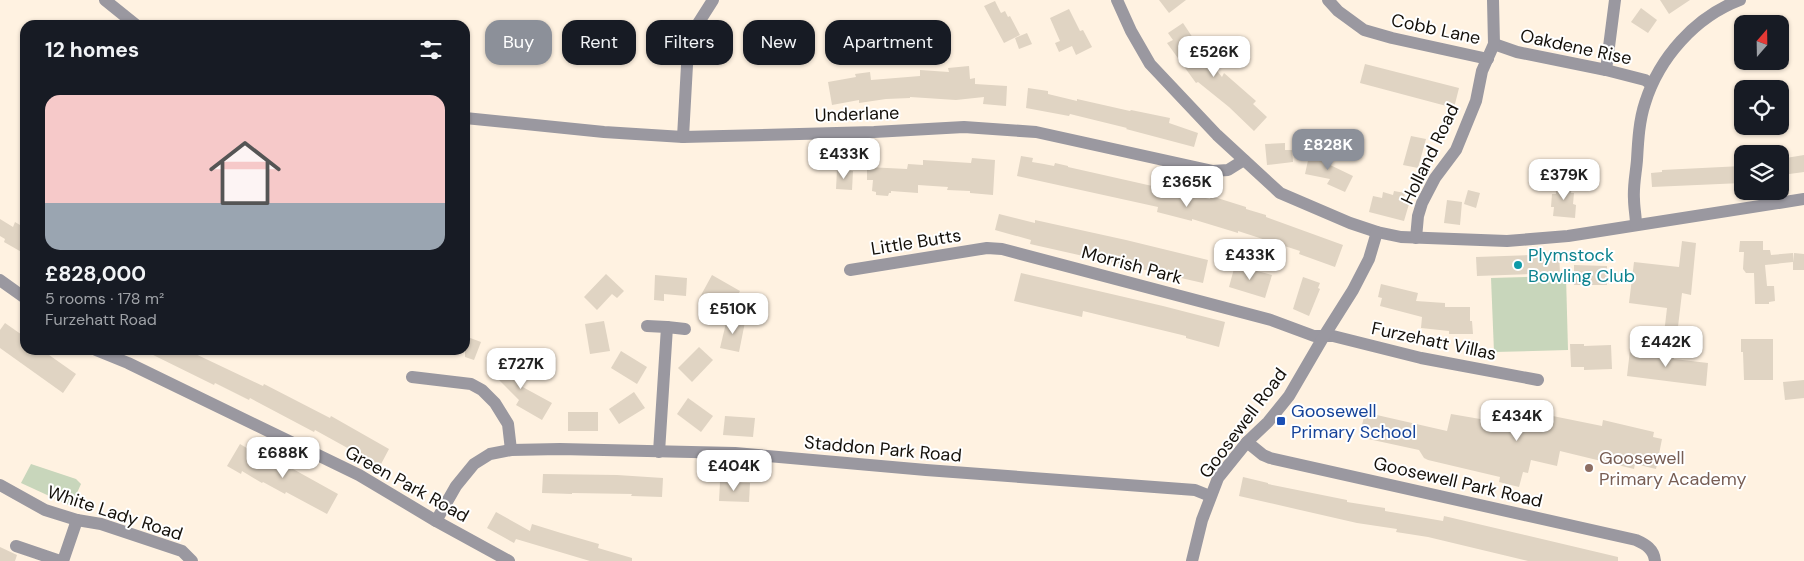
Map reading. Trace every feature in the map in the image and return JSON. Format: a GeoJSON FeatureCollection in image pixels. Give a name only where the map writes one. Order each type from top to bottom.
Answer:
{"type":"FeatureCollection","features":[{"type":"Feature","properties":{"kind":"street"},"geometry":{"type":"LineString","coordinates":[[105,0],[130,20]]}},
{"type":"Feature","properties":{"kind":"street"},"geometry":{"type":"LineString","coordinates":[[683,137],[687,65],[692,33],[712,0]]}},
{"type":"Feature","properties":{"kind":"street"},"geometry":{"type":"LineString","coordinates":[[1117,0],[1131,31],[1150,64],[1210,128],[1280,193],[1334,217],[1377,232],[1401,237],[1507,241],[1568,236],[1804,199]]}},
{"type":"Feature","properties":{"kind":"street","name":"Cobb Lane"},"geometry":{"type":"LineString","coordinates":[[1328,0],[1338,11],[1364,30],[1392,38],[1488,58]]}},
{"type":"Feature","properties":{"kind":"street","name":"Holland Road"},"geometry":{"type":"LineString","coordinates":[[1416,238],[1418,216],[1422,203],[1436,178],[1456,150],[1476,101],[1482,71],[1494,44],[1493,0]]}},
{"type":"Feature","properties":{"kind":"street"},"geometry":{"type":"LineString","coordinates":[[1606,70],[1615,0]]}},
{"type":"Feature","properties":{"kind":"street"},"geometry":{"type":"LineString","coordinates":[[1636,225],[1634,198],[1638,150],[1644,106],[1651,84],[1658,69],[1686,36],[1706,18],[1732,1]]}},
{"type":"Feature","properties":{"kind":"street","name":"Oakdene Rise"},"geometry":{"type":"LineString","coordinates":[[1494,44],[1517,52],[1606,70],[1645,80],[1651,84]]}},
{"type":"Feature","properties":{"kind":"street","name":"Underlane"},"geometry":{"type":"LineString","coordinates":[[470,119],[604,132],[683,137],[964,127],[1036,132],[1213,171],[1228,170],[1244,160]]}},
{"type":"Feature","properties":{"kind":"street","name":"Goosewell Road"},"geometry":{"type":"LineString","coordinates":[[1192,561],[1202,520],[1218,478],[1247,442],[1268,422],[1289,396],[1353,290],[1369,259],[1377,232]]}},
{"type":"Feature","properties":{"kind":"street","name":"Morrish Park"},"geometry":{"type":"LineString","coordinates":[[987,248],[1002,249],[1271,320],[1314,336],[1324,336]]}},
{"type":"Feature","properties":{"kind":"street","name":"Little Butts"},"geometry":{"type":"LineString","coordinates":[[850,270],[987,248]]}},
{"type":"Feature","properties":{"kind":"street"},"geometry":{"type":"LineString","coordinates":[[0,280],[20,294]]}},
{"type":"Feature","properties":{"kind":"street"},"geometry":{"type":"LineString","coordinates":[[647,326],[685,329]]}},
{"type":"Feature","properties":{"kind":"street"},"geometry":{"type":"LineString","coordinates":[[659,452],[667,327]]}},
{"type":"Feature","properties":{"kind":"street","name":"Furzehatt Villas"},"geometry":{"type":"LineString","coordinates":[[1324,336],[1333,336],[1421,358],[1538,380]]}},
{"type":"Feature","properties":{"kind":"street","name":"Green Park Road"},"geometry":{"type":"LineString","coordinates":[[108,355],[358,475],[509,561]]}},
{"type":"Feature","properties":{"kind":"street"},"geometry":{"type":"LineString","coordinates":[[412,377],[432,373],[472,384],[482,390],[495,403],[508,424],[511,450]]}},
{"type":"Feature","properties":{"kind":"street","name":"Goosewell Park Road"},"geometry":{"type":"LineString","coordinates":[[1247,442],[1263,455],[1270,458],[1636,540],[1647,545],[1655,561]]}},
{"type":"Feature","properties":{"kind":"street","name":"Staddon Park Road"},"geometry":{"type":"LineString","coordinates":[[436,521],[456,486],[474,464],[490,454],[511,450],[560,449],[735,453],[1194,490],[1210,496]]}},
{"type":"Feature","properties":{"kind":"street","name":"White Lady Road"},"geometry":{"type":"LineString","coordinates":[[0,485],[45,510],[78,520],[101,524],[182,551],[192,561]]}},
{"type":"Feature","properties":{"kind":"street"},"geometry":{"type":"LineString","coordinates":[[16,546],[61,561],[78,520]]}},
{"type":"Feature","properties":{"kind":"green space"},"geometry":{"type":"Polygon","coordinates":[[[1566,276],[1568,350],[1494,352],[1491,278],[1566,276]]]}},
{"type":"Feature","properties":{"kind":"green space"},"geometry":{"type":"Polygon","coordinates":[[[31,464],[76,479],[81,484],[71,506],[21,483],[31,464]]]}},
{"type":"Feature","properties":{"kind":"building"},"geometry":{"type":"Polygon","coordinates":[[[1159,0],[1186,0],[1169,13],[1159,0]]]}},
{"type":"Feature","properties":{"kind":"building"},"geometry":{"type":"Polygon","coordinates":[[[1660,0],[1690,0],[1669,14],[1660,0]]]}},
{"type":"Feature","properties":{"kind":"building"},"geometry":{"type":"Polygon","coordinates":[[[995,1],[1001,13],[1005,11],[1008,17],[1010,16],[1020,35],[1004,43],[984,6],[995,1]]]}},
{"type":"Feature","properties":{"kind":"building"},"geometry":{"type":"Polygon","coordinates":[[[1641,8],[1657,20],[1648,33],[1631,22],[1641,8]]]}},
{"type":"Feature","properties":{"kind":"building"},"geometry":{"type":"Polygon","coordinates":[[[1069,9],[1080,31],[1083,30],[1092,47],[1076,55],[1072,46],[1059,52],[1055,43],[1060,41],[1050,18],[1069,9]]]}},
{"type":"Feature","properties":{"kind":"building"},"geometry":{"type":"Polygon","coordinates":[[[1183,23],[1196,45],[1222,77],[1224,73],[1256,101],[1253,104],[1267,117],[1254,131],[1229,107],[1198,82],[1196,83],[1167,43],[1173,40],[1168,33],[1183,23]]]}},
{"type":"Feature","properties":{"kind":"building"},"geometry":{"type":"Polygon","coordinates":[[[1027,33],[1032,44],[1019,49],[1015,38],[1027,33]]]}},
{"type":"Feature","properties":{"kind":"building"},"geometry":{"type":"Polygon","coordinates":[[[1365,64],[1459,88],[1454,108],[1360,83],[1365,64]]]}},
{"type":"Feature","properties":{"kind":"building"},"geometry":{"type":"Polygon","coordinates":[[[969,66],[970,79],[975,78],[975,84],[1007,86],[1006,106],[983,104],[984,97],[956,100],[910,97],[859,103],[859,100],[832,105],[828,82],[856,77],[855,74],[870,72],[871,80],[920,76],[920,70],[949,72],[948,68],[969,66]]]}},
{"type":"Feature","properties":{"kind":"building"},"geometry":{"type":"Polygon","coordinates":[[[1028,88],[1048,91],[1048,94],[1077,101],[1077,99],[1170,118],[1169,123],[1198,133],[1194,147],[1070,114],[1069,116],[1026,108],[1028,88]]]}},
{"type":"Feature","properties":{"kind":"building"},"geometry":{"type":"Polygon","coordinates":[[[1411,136],[1426,139],[1418,168],[1403,165],[1411,136]]]}},
{"type":"Feature","properties":{"kind":"building"},"geometry":{"type":"Polygon","coordinates":[[[1285,143],[1285,150],[1292,150],[1293,162],[1267,165],[1265,144],[1285,143]]]}},
{"type":"Feature","properties":{"kind":"building"},"geometry":{"type":"Polygon","coordinates":[[[1317,148],[1329,151],[1326,163],[1353,176],[1345,192],[1327,184],[1330,179],[1305,174],[1309,156],[1314,158],[1317,148]]]}},
{"type":"Feature","properties":{"kind":"building"},"geometry":{"type":"Polygon","coordinates":[[[1804,155],[1804,172],[1789,174],[1789,158],[1804,155]]]}},
{"type":"Feature","properties":{"kind":"building"},"geometry":{"type":"Polygon","coordinates":[[[1021,156],[1033,158],[1032,162],[1054,166],[1055,163],[1210,199],[1211,196],[1246,207],[1246,209],[1266,215],[1266,217],[1343,245],[1335,267],[1299,254],[1300,251],[1238,231],[1238,233],[1192,219],[1192,221],[1157,212],[1158,207],[1017,176],[1021,156]]]}},
{"type":"Feature","properties":{"kind":"building"},"geometry":{"type":"Polygon","coordinates":[[[972,158],[995,160],[993,195],[947,190],[948,187],[918,185],[918,193],[891,191],[888,196],[876,195],[876,192],[872,191],[873,180],[867,180],[867,167],[907,169],[908,164],[923,165],[923,160],[971,163],[972,158]]]}},
{"type":"Feature","properties":{"kind":"building"},"geometry":{"type":"Polygon","coordinates":[[[1734,166],[1734,183],[1652,187],[1651,173],[1662,172],[1662,170],[1734,166]]]}},
{"type":"Feature","properties":{"kind":"building"},"geometry":{"type":"Polygon","coordinates":[[[837,170],[853,171],[852,190],[836,189],[837,170]]]}},
{"type":"Feature","properties":{"kind":"building"},"geometry":{"type":"Polygon","coordinates":[[[1560,180],[1572,181],[1571,193],[1574,193],[1573,204],[1576,205],[1575,218],[1553,216],[1554,207],[1551,207],[1552,194],[1556,194],[1556,190],[1559,190],[1560,180]]]}},
{"type":"Feature","properties":{"kind":"building"},"geometry":{"type":"Polygon","coordinates":[[[1468,190],[1480,193],[1476,208],[1464,204],[1468,190]]]}},
{"type":"Feature","properties":{"kind":"building"},"geometry":{"type":"Polygon","coordinates":[[[1394,191],[1405,193],[1403,203],[1409,204],[1404,221],[1369,212],[1373,196],[1382,198],[1383,192],[1393,195],[1394,191]]]}},
{"type":"Feature","properties":{"kind":"building"},"geometry":{"type":"Polygon","coordinates":[[[1447,200],[1462,202],[1460,225],[1444,223],[1447,200]]]}},
{"type":"Feature","properties":{"kind":"building"},"geometry":{"type":"Polygon","coordinates":[[[999,214],[1035,223],[1035,220],[1126,240],[1208,260],[1203,283],[1030,244],[1031,240],[995,230],[999,214]]]}},
{"type":"Feature","properties":{"kind":"building"},"geometry":{"type":"Polygon","coordinates":[[[0,219],[13,227],[15,222],[20,225],[20,251],[4,242],[5,239],[0,236],[0,219]]]}},
{"type":"Feature","properties":{"kind":"building"},"geometry":{"type":"Polygon","coordinates":[[[1682,241],[1696,243],[1691,295],[1682,293],[1677,335],[1664,334],[1667,308],[1629,303],[1634,262],[1679,267],[1682,241]]]}},
{"type":"Feature","properties":{"kind":"building"},"geometry":{"type":"Polygon","coordinates":[[[1740,241],[1763,241],[1763,250],[1770,250],[1771,255],[1793,253],[1793,262],[1765,265],[1767,286],[1774,286],[1775,301],[1769,302],[1769,304],[1755,304],[1754,273],[1746,273],[1743,269],[1744,252],[1739,252],[1740,241]]]}},
{"type":"Feature","properties":{"kind":"building"},"geometry":{"type":"Polygon","coordinates":[[[1794,253],[1804,254],[1804,270],[1793,270],[1794,253]]]}},
{"type":"Feature","properties":{"kind":"building","name":"Plymstock Bowling Club"},"geometry":{"type":"Polygon","coordinates":[[[1559,254],[1560,273],[1477,276],[1476,257],[1559,254]]]}},
{"type":"Feature","properties":{"kind":"building"},"geometry":{"type":"Polygon","coordinates":[[[1235,265],[1272,275],[1265,298],[1229,287],[1235,265]]]}},
{"type":"Feature","properties":{"kind":"building"},"geometry":{"type":"Polygon","coordinates":[[[1574,265],[1607,266],[1607,285],[1574,285],[1574,265]]]}},
{"type":"Feature","properties":{"kind":"building"},"geometry":{"type":"Polygon","coordinates":[[[1021,273],[1225,322],[1219,347],[1186,338],[1186,336],[1083,311],[1082,317],[1014,301],[1021,273]]]}},
{"type":"Feature","properties":{"kind":"building"},"geometry":{"type":"Polygon","coordinates":[[[606,274],[624,291],[617,298],[612,294],[597,310],[584,297],[606,274]]]}},
{"type":"Feature","properties":{"kind":"building"},"geometry":{"type":"Polygon","coordinates":[[[655,275],[687,278],[686,296],[664,294],[664,301],[654,300],[655,275]]]}},
{"type":"Feature","properties":{"kind":"building"},"geometry":{"type":"Polygon","coordinates":[[[712,275],[740,291],[731,307],[712,296],[709,302],[700,297],[712,275]]]}},
{"type":"Feature","properties":{"kind":"building"},"geometry":{"type":"Polygon","coordinates":[[[1303,277],[1320,283],[1318,288],[1320,289],[1309,316],[1293,309],[1303,277]]]}},
{"type":"Feature","properties":{"kind":"building"},"geometry":{"type":"Polygon","coordinates":[[[1381,284],[1418,293],[1416,301],[1445,303],[1445,307],[1470,307],[1470,321],[1472,321],[1473,334],[1449,334],[1449,331],[1421,328],[1422,317],[1380,306],[1382,298],[1378,297],[1381,284]]]}},
{"type":"Feature","properties":{"kind":"building"},"geometry":{"type":"Polygon","coordinates":[[[727,319],[745,322],[739,352],[720,348],[727,319]]]}},
{"type":"Feature","properties":{"kind":"building"},"geometry":{"type":"Polygon","coordinates":[[[604,321],[610,351],[590,354],[585,324],[604,321]]]}},
{"type":"Feature","properties":{"kind":"building"},"geometry":{"type":"Polygon","coordinates":[[[5,323],[20,334],[20,355],[49,355],[76,374],[63,393],[0,348],[0,330],[5,323]]]}},
{"type":"Feature","properties":{"kind":"building"},"geometry":{"type":"Polygon","coordinates":[[[470,338],[481,342],[474,360],[465,357],[465,355],[470,355],[470,338]]]}},
{"type":"Feature","properties":{"kind":"building"},"geometry":{"type":"Polygon","coordinates":[[[1741,339],[1773,339],[1773,380],[1744,380],[1741,339]]]}},
{"type":"Feature","properties":{"kind":"building"},"geometry":{"type":"Polygon","coordinates":[[[1570,344],[1584,344],[1584,346],[1611,345],[1612,369],[1584,370],[1584,367],[1571,367],[1570,344]]]}},
{"type":"Feature","properties":{"kind":"building"},"geometry":{"type":"Polygon","coordinates":[[[699,347],[713,360],[692,382],[678,368],[699,347]]]}},
{"type":"Feature","properties":{"kind":"building"},"geometry":{"type":"Polygon","coordinates":[[[1630,350],[1674,355],[1674,359],[1708,363],[1706,386],[1627,376],[1630,350]]]}},
{"type":"Feature","properties":{"kind":"building"},"geometry":{"type":"Polygon","coordinates":[[[621,351],[647,367],[637,384],[611,368],[621,351]]]}},
{"type":"Feature","properties":{"kind":"building"},"geometry":{"type":"Polygon","coordinates":[[[153,355],[198,355],[263,386],[264,384],[330,418],[331,416],[389,449],[380,466],[315,430],[314,432],[250,398],[249,400],[215,383],[214,385],[153,355]]]}},
{"type":"Feature","properties":{"kind":"building"},"geometry":{"type":"Polygon","coordinates":[[[503,358],[524,379],[519,385],[552,403],[542,420],[516,405],[519,400],[490,371],[503,358]]]}},
{"type":"Feature","properties":{"kind":"building"},"geometry":{"type":"Polygon","coordinates":[[[1804,380],[1804,398],[1785,400],[1783,382],[1804,380]]]}},
{"type":"Feature","properties":{"kind":"building"},"geometry":{"type":"Polygon","coordinates":[[[634,392],[645,408],[619,424],[609,409],[634,392]]]}},
{"type":"Feature","properties":{"kind":"building"},"geometry":{"type":"Polygon","coordinates":[[[688,398],[713,416],[701,432],[677,414],[688,398]]]}},
{"type":"Feature","properties":{"kind":"building"},"geometry":{"type":"Polygon","coordinates":[[[568,412],[598,412],[598,431],[568,431],[568,412]]]}},
{"type":"Feature","properties":{"kind":"building"},"geometry":{"type":"Polygon","coordinates":[[[1533,412],[1602,426],[1603,420],[1654,432],[1653,437],[1662,439],[1656,469],[1635,464],[1634,469],[1560,451],[1557,466],[1531,460],[1528,473],[1523,472],[1519,487],[1499,482],[1500,477],[1428,460],[1424,458],[1419,450],[1359,437],[1364,417],[1367,417],[1368,413],[1447,431],[1451,414],[1486,420],[1488,414],[1511,419],[1513,414],[1531,418],[1533,412]]]}},
{"type":"Feature","properties":{"kind":"building"},"geometry":{"type":"Polygon","coordinates":[[[725,416],[755,418],[753,437],[723,435],[725,416]]]}},
{"type":"Feature","properties":{"kind":"building"},"geometry":{"type":"Polygon","coordinates":[[[240,444],[260,456],[262,453],[283,466],[284,464],[338,494],[327,514],[286,492],[285,494],[242,471],[241,474],[227,466],[240,444]]]}},
{"type":"Feature","properties":{"kind":"building"},"geometry":{"type":"Polygon","coordinates":[[[543,474],[663,478],[662,497],[631,496],[632,494],[542,493],[543,474]]]}},
{"type":"Feature","properties":{"kind":"building"},"geometry":{"type":"Polygon","coordinates":[[[1243,477],[1347,500],[1347,502],[1385,508],[1385,511],[1443,521],[1444,516],[1618,557],[1618,561],[1528,561],[1428,537],[1396,532],[1397,529],[1357,523],[1239,496],[1243,477]]]}},
{"type":"Feature","properties":{"kind":"building"},"geometry":{"type":"Polygon","coordinates":[[[720,482],[750,483],[749,502],[719,501],[720,482]]]}},
{"type":"Feature","properties":{"kind":"building"},"geometry":{"type":"Polygon","coordinates":[[[496,512],[530,531],[532,524],[599,544],[598,548],[632,558],[632,561],[590,561],[516,539],[514,543],[487,528],[496,512]]]}},
{"type":"Feature","properties":{"kind":"building"},"geometry":{"type":"Polygon","coordinates":[[[0,547],[17,555],[15,561],[0,561],[0,547]]]}},
{"type":"Feature","properties":{"kind":"place","name":"Plymstock Bowling Club"},"geometry":{"type":"Point","coordinates":[1518,265]}},
{"type":"Feature","properties":{"kind":"place","name":"Goosewell Primary School"},"geometry":{"type":"Point","coordinates":[1281,421]}},
{"type":"Feature","properties":{"kind":"place","name":"Goosewell Primary Academy"},"geometry":{"type":"Point","coordinates":[1589,468]}}]}
